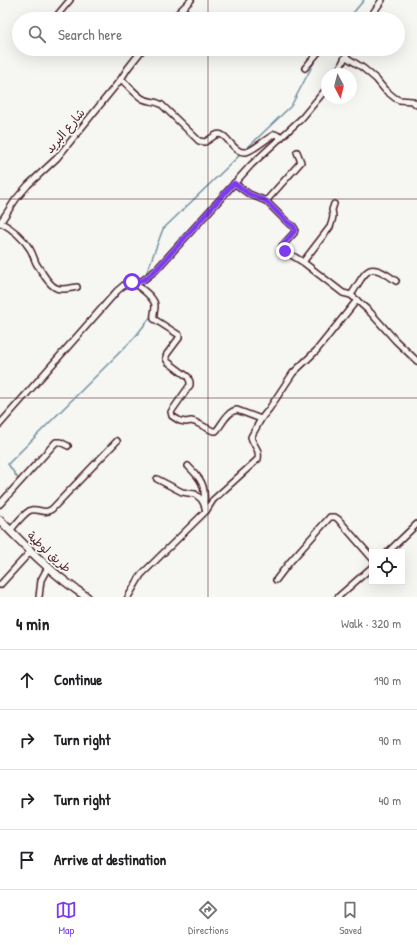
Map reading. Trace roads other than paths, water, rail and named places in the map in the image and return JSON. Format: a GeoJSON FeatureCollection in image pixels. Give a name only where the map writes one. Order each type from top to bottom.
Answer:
{"type":"FeatureCollection","features":[{"type":"Feature","properties":{"kind":"main road","name":"طريق لوطية"},"geometry":{"type":"LineString","coordinates":[[0,520],[30,552],[87,597]]}},
{"type":"Feature","properties":{"kind":"street"},"geometry":{"type":"LineString","coordinates":[[60,12],[70,0]]}},
{"type":"Feature","properties":{"kind":"street"},"geometry":{"type":"LineString","coordinates":[[179,12],[191,0]]}},
{"type":"Feature","properties":{"kind":"street"},"geometry":{"type":"LineString","coordinates":[[374,12],[382,0]]}},
{"type":"Feature","properties":{"kind":"street","name":"شارع البريد"},"geometry":{"type":"LineString","coordinates":[[0,222],[28,185],[57,158],[121,79],[137,56]]}},
{"type":"Feature","properties":{"kind":"street"},"geometry":{"type":"LineString","coordinates":[[304,68],[315,56]]}},
{"type":"Feature","properties":{"kind":"street"},"geometry":{"type":"LineString","coordinates":[[340,68],[346,57],[376,79],[385,90],[395,98],[399,100],[412,101],[417,105]]}},
{"type":"Feature","properties":{"kind":"street"},"geometry":{"type":"LineString","coordinates":[[121,79],[143,98],[159,102],[200,141],[205,142],[215,135],[220,134],[224,136],[226,140],[235,148],[245,152],[250,151],[275,134],[281,138]]}},
{"type":"Feature","properties":{"kind":"street"},"geometry":{"type":"LineString","coordinates":[[0,424],[117,291],[124,285],[142,281],[156,270],[234,183],[251,165],[302,118],[321,95]]}},
{"type":"Feature","properties":{"kind":"street"},"geometry":{"type":"LineString","coordinates":[[266,201],[301,162],[297,152]]}},
{"type":"Feature","properties":{"kind":"street"},"geometry":{"type":"LineString","coordinates":[[234,183],[249,194],[266,201],[293,226],[295,229],[294,232],[282,246],[283,250],[302,262],[343,293],[351,295],[370,312],[396,341],[417,361]]}},
{"type":"Feature","properties":{"kind":"street"},"geometry":{"type":"LineString","coordinates":[[302,262],[330,227],[334,204]]}},
{"type":"Feature","properties":{"kind":"street"},"geometry":{"type":"LineString","coordinates":[[0,222],[16,234],[28,246],[37,265],[52,286],[63,290],[77,287]]}},
{"type":"Feature","properties":{"kind":"street"},"geometry":{"type":"LineString","coordinates":[[351,295],[359,281],[367,271],[371,269],[378,269],[396,281]]}},
{"type":"Feature","properties":{"kind":"street"},"geometry":{"type":"LineString","coordinates":[[132,282],[153,300],[155,306],[153,316],[154,319],[176,332],[178,335],[178,338],[167,354],[166,359],[188,377],[190,385],[171,412],[172,416],[180,421],[195,422],[216,432],[234,410],[261,419]]}},
{"type":"Feature","properties":{"kind":"street"},"geometry":{"type":"LineString","coordinates":[[128,597],[141,576],[206,511],[213,500],[258,459],[258,450],[251,437],[261,419],[293,373],[316,350],[357,300]]}},
{"type":"Feature","properties":{"kind":"street"},"geometry":{"type":"LineString","coordinates":[[10,531],[24,515],[30,511],[46,511],[52,508],[116,441]]}},
{"type":"Feature","properties":{"kind":"street"},"geometry":{"type":"LineString","coordinates":[[0,504],[56,442],[60,442],[68,446]]}},
{"type":"Feature","properties":{"kind":"street"},"geometry":{"type":"LineString","coordinates":[[188,466],[202,482],[205,493],[204,504]]}},
{"type":"Feature","properties":{"kind":"street"},"geometry":{"type":"LineString","coordinates":[[157,479],[182,492],[195,494],[201,499],[206,511]]}},
{"type":"Feature","properties":{"kind":"street"},"geometry":{"type":"LineString","coordinates":[[276,580],[330,517],[335,517],[338,519],[369,555]]}},
{"type":"Feature","properties":{"kind":"street"},"geometry":{"type":"LineString","coordinates":[[391,549],[417,524]]}},
{"type":"Feature","properties":{"kind":"street"},"geometry":{"type":"LineString","coordinates":[[0,585],[30,552]]}},
{"type":"Feature","properties":{"kind":"street"},"geometry":{"type":"LineString","coordinates":[[39,597],[41,580],[48,567]]}},
{"type":"Feature","properties":{"kind":"street"},"geometry":{"type":"LineString","coordinates":[[338,597],[369,570]]}},
{"type":"Feature","properties":{"kind":"waterway"},"geometry":{"type":"LineString","coordinates":[[354,12],[364,0]]}},
{"type":"Feature","properties":{"kind":"waterway"},"geometry":{"type":"LineString","coordinates":[[244,151],[291,106],[317,57]]}},
{"type":"Feature","properties":{"kind":"waterway"},"geometry":{"type":"LineString","coordinates":[[145,277],[163,229],[242,153]]}},
{"type":"Feature","properties":{"kind":"waterway"},"geometry":{"type":"LineString","coordinates":[[148,297],[153,306]]}},
{"type":"Feature","properties":{"kind":"waterway"},"geometry":{"type":"LineString","coordinates":[[19,480],[8,464],[135,337],[152,315]]}},
{"type":"Feature","properties":{"kind":"waterway"},"geometry":{"type":"LineString","coordinates":[[0,508],[22,484],[21,483]]}}]}
